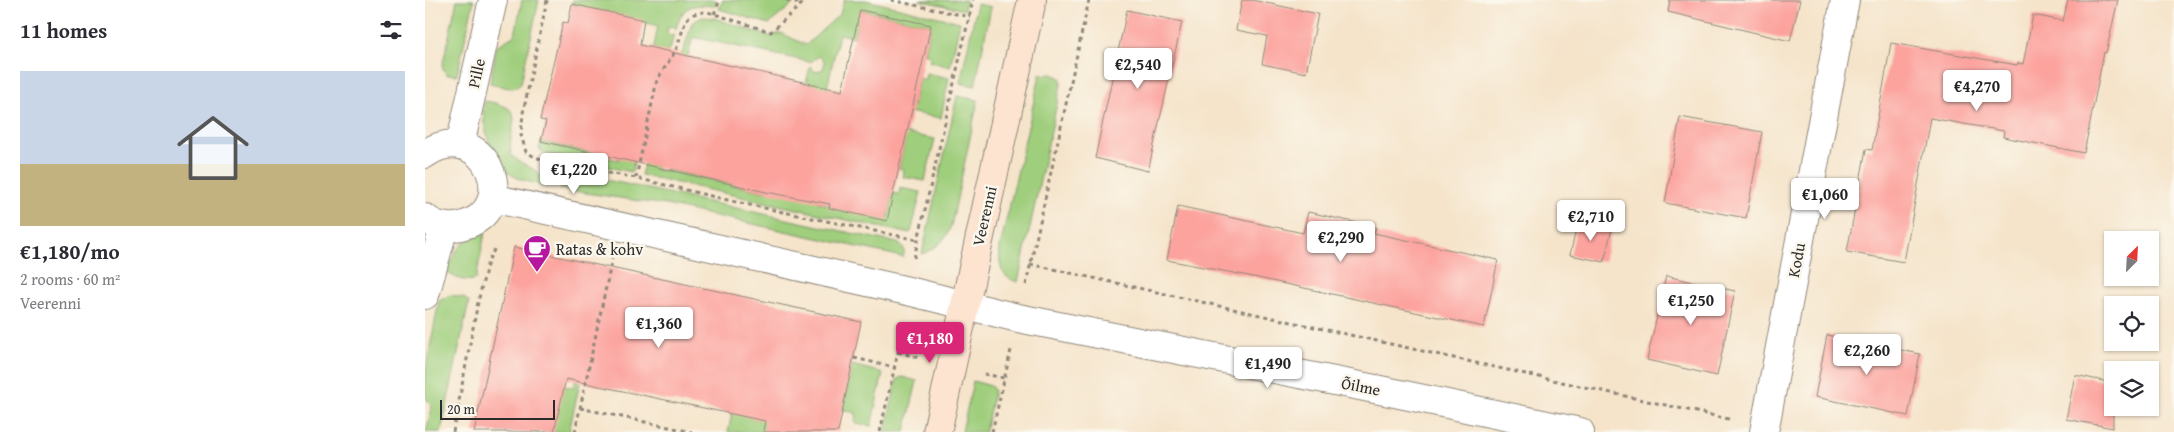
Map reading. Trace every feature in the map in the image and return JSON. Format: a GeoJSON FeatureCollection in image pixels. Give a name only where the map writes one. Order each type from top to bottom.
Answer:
{"type":"FeatureCollection","features":[{"type":"Feature","properties":{"kind":"street","name":"Pille"},"geometry":{"type":"LineString","coordinates":[[461,145],[493,0]]}},
{"type":"Feature","properties":{"kind":"street","name":"Veerenni"},"geometry":{"type":"LineString","coordinates":[[937,432],[1032,0]]}},
{"type":"Feature","properties":{"kind":"street","name":"Kodu"},"geometry":{"type":"LineString","coordinates":[[1765,430],[1845,0]]}},
{"type":"Feature","properties":{"kind":"street"},"geometry":{"type":"LineString","coordinates":[[425,154],[447,144],[461,145],[473,150],[484,159],[491,171],[493,184],[492,198],[487,209],[478,219],[456,228],[434,222],[425,295]]}},
{"type":"Feature","properties":{"kind":"street","name":"Õilme"},"geometry":{"type":"LineString","coordinates":[[492,198],[1018,318],[1395,392],[1581,432]]}},
{"type":"Feature","properties":{"kind":"path"},"geometry":{"type":"LineString","coordinates":[[547,0],[523,113],[521,135],[526,152],[557,164],[636,178],[740,203],[918,240]]}},
{"type":"Feature","properties":{"kind":"path"},"geometry":{"type":"LineString","coordinates":[[715,14],[720,0]]}},
{"type":"Feature","properties":{"kind":"path"},"geometry":{"type":"LineString","coordinates":[[787,0],[802,4]]}},
{"type":"Feature","properties":{"kind":"path"},"geometry":{"type":"LineString","coordinates":[[636,178],[657,80],[676,50],[686,20],[698,12],[715,14],[771,32],[806,0]]}},
{"type":"Feature","properties":{"kind":"path"},"geometry":{"type":"LineString","coordinates":[[891,0],[970,18]]}},
{"type":"Feature","properties":{"kind":"path"},"geometry":{"type":"LineString","coordinates":[[914,258],[973,0]]}},
{"type":"Feature","properties":{"kind":"path"},"geometry":{"type":"LineString","coordinates":[[992,432],[1089,0]]}},
{"type":"Feature","properties":{"kind":"path"},"geometry":{"type":"LineString","coordinates":[[453,432],[478,302],[488,261],[497,244]]}},
{"type":"Feature","properties":{"kind":"path"},"geometry":{"type":"LineString","coordinates":[[575,432],[612,259]]}},
{"type":"Feature","properties":{"kind":"path"},"geometry":{"type":"LineString","coordinates":[[1031,264],[1765,430]]}},
{"type":"Feature","properties":{"kind":"path"},"geometry":{"type":"LineString","coordinates":[[880,432],[898,352],[901,320]]}},
{"type":"Feature","properties":{"kind":"path"},"geometry":{"type":"LineString","coordinates":[[898,352],[921,358]]}},
{"type":"Feature","properties":{"kind":"path"},"geometry":{"type":"LineString","coordinates":[[854,358],[894,367]]}},
{"type":"Feature","properties":{"kind":"path"},"geometry":{"type":"LineString","coordinates":[[981,373],[1004,378]]}},
{"type":"Feature","properties":{"kind":"path"},"geometry":{"type":"LineString","coordinates":[[580,408],[692,432]]}},
{"type":"Feature","properties":{"kind":"green space"},"geometry":{"type":"Polygon","coordinates":[[[457,0],[474,0],[457,75],[446,74],[442,67],[457,0]]]}},
{"type":"Feature","properties":{"kind":"green space"},"geometry":{"type":"Polygon","coordinates":[[[522,0],[539,0],[521,83],[515,88],[502,87],[490,83],[497,46],[515,35],[522,0]]]}},
{"type":"Feature","properties":{"kind":"green space"},"geometry":{"type":"Polygon","coordinates":[[[573,0],[717,0],[714,6],[699,5],[689,8],[682,15],[676,29],[673,26],[668,27],[667,32],[671,36],[674,34],[671,46],[658,64],[652,57],[658,26],[572,4],[573,0]]]}},
{"type":"Feature","properties":{"kind":"green space"},"geometry":{"type":"Polygon","coordinates":[[[723,0],[778,0],[793,4],[769,24],[719,9],[723,0]]]}},
{"type":"Feature","properties":{"kind":"green space"},"geometry":{"type":"Polygon","coordinates":[[[844,0],[865,0],[960,22],[950,67],[929,61],[930,55],[925,54],[931,25],[861,10],[854,37],[839,34],[827,88],[913,107],[919,78],[925,80],[926,73],[949,78],[941,118],[909,112],[904,133],[935,139],[925,181],[903,177],[904,170],[899,168],[905,139],[818,202],[887,220],[893,193],[899,194],[900,188],[921,192],[911,232],[906,233],[641,175],[646,157],[658,159],[656,170],[666,170],[766,192],[803,97],[810,66],[815,72],[823,69],[825,62],[819,56],[810,62],[693,37],[688,56],[672,68],[684,50],[692,23],[702,17],[714,18],[765,35],[770,36],[781,33],[806,45],[840,14],[844,0]]]}},
{"type":"Feature","properties":{"kind":"green space"},"geometry":{"type":"Polygon","coordinates":[[[919,0],[966,0],[964,10],[919,0]]]}},
{"type":"Feature","properties":{"kind":"green space"},"geometry":{"type":"Polygon","coordinates":[[[977,4],[991,7],[975,86],[960,83],[977,4]]]}},
{"type":"Feature","properties":{"kind":"green space"},"geometry":{"type":"Polygon","coordinates":[[[1052,74],[1061,78],[1061,85],[1018,282],[1007,277],[1001,269],[1000,247],[1040,75],[1052,74]]]}},
{"type":"Feature","properties":{"kind":"green space"},"geometry":{"type":"Polygon","coordinates":[[[957,96],[978,100],[952,222],[945,238],[932,249],[922,254],[957,96]]]}},
{"type":"Feature","properties":{"kind":"green space"},"geometry":{"type":"Polygon","coordinates":[[[485,101],[508,108],[512,113],[514,118],[511,155],[540,175],[543,179],[543,185],[521,180],[511,175],[498,161],[490,145],[483,118],[485,101]]]}},
{"type":"Feature","properties":{"kind":"green space"},"geometry":{"type":"Polygon","coordinates":[[[631,105],[645,108],[632,172],[546,154],[539,149],[541,141],[618,160],[631,105]]]}},
{"type":"Feature","properties":{"kind":"green space"},"geometry":{"type":"Polygon","coordinates":[[[570,172],[897,243],[904,248],[904,254],[903,257],[666,205],[560,189],[564,177],[570,172]]]}},
{"type":"Feature","properties":{"kind":"green space"},"geometry":{"type":"Polygon","coordinates":[[[485,233],[476,279],[461,279],[447,272],[460,246],[470,239],[485,233]]]}},
{"type":"Feature","properties":{"kind":"green space"},"geometry":{"type":"Polygon","coordinates":[[[450,295],[464,298],[469,302],[441,432],[426,432],[432,407],[425,396],[425,373],[439,301],[450,295]]]}},
{"type":"Feature","properties":{"kind":"green space"},"geometry":{"type":"Polygon","coordinates":[[[739,297],[790,307],[785,333],[844,402],[852,365],[883,373],[871,426],[855,423],[856,413],[834,408],[766,432],[728,432],[735,400],[739,297]]]}},
{"type":"Feature","properties":{"kind":"green space"},"geometry":{"type":"Polygon","coordinates":[[[587,350],[569,432],[497,432],[564,386],[574,388],[581,353],[587,350]]]}},
{"type":"Feature","properties":{"kind":"green space"},"geometry":{"type":"Polygon","coordinates":[[[902,377],[917,381],[905,432],[885,432],[897,379],[902,377]]]}},
{"type":"Feature","properties":{"kind":"green space"},"geometry":{"type":"Polygon","coordinates":[[[973,381],[991,386],[994,391],[985,432],[962,432],[973,381]]]}},
{"type":"Feature","properties":{"kind":"building"},"geometry":{"type":"Polygon","coordinates":[[[1242,0],[1252,0],[1318,14],[1306,73],[1262,64],[1267,36],[1236,30],[1242,0]]]}},
{"type":"Feature","properties":{"kind":"building"},"geometry":{"type":"Polygon","coordinates":[[[1670,0],[1800,0],[1790,41],[1668,12],[1670,0]]]}},
{"type":"Feature","properties":{"kind":"building"},"geometry":{"type":"Polygon","coordinates":[[[2068,0],[2118,0],[2106,53],[2104,52],[2084,153],[2003,137],[2004,131],[1930,118],[1904,262],[1847,252],[1866,149],[1872,150],[1891,43],[2017,65],[2018,63],[2023,64],[2033,15],[2063,21],[2068,0]]]}},
{"type":"Feature","properties":{"kind":"building"},"geometry":{"type":"Polygon","coordinates":[[[572,4],[644,20],[640,45],[842,91],[860,10],[931,25],[887,221],[829,208],[830,204],[766,192],[541,141],[546,121],[540,120],[563,22],[568,23],[572,4]]]}},
{"type":"Feature","properties":{"kind":"building"},"geometry":{"type":"Polygon","coordinates":[[[1127,10],[1182,22],[1148,171],[1095,158],[1127,10]]]}},
{"type":"Feature","properties":{"kind":"building"},"geometry":{"type":"Polygon","coordinates":[[[1680,117],[1762,132],[1746,218],[1665,203],[1680,117]]]}},
{"type":"Feature","properties":{"kind":"building"},"geometry":{"type":"Polygon","coordinates":[[[1178,206],[1303,233],[1308,212],[1376,227],[1374,233],[1498,260],[1484,327],[1167,260],[1178,206]]]}},
{"type":"Feature","properties":{"kind":"building"},"geometry":{"type":"Polygon","coordinates":[[[1578,221],[1612,229],[1604,262],[1570,255],[1578,221]]]}},
{"type":"Feature","properties":{"kind":"building"},"geometry":{"type":"Polygon","coordinates":[[[514,247],[861,322],[838,432],[763,432],[765,421],[566,379],[554,432],[474,432],[514,247]]]}},
{"type":"Feature","properties":{"kind":"building"},"geometry":{"type":"Polygon","coordinates":[[[1666,276],[1735,291],[1717,376],[1647,360],[1666,276]]]}},
{"type":"Feature","properties":{"kind":"building"},"geometry":{"type":"Polygon","coordinates":[[[1827,335],[1920,354],[1908,416],[1815,397],[1827,335]]]}},
{"type":"Feature","properties":{"kind":"building"},"geometry":{"type":"Polygon","coordinates":[[[2075,375],[2104,381],[2104,416],[2113,416],[2113,428],[2066,419],[2075,375]]]}},
{"type":"Feature","properties":{"kind":"place","name":"Ratas & kohv"},"geometry":{"type":"Point","coordinates":[537,273]}}]}
